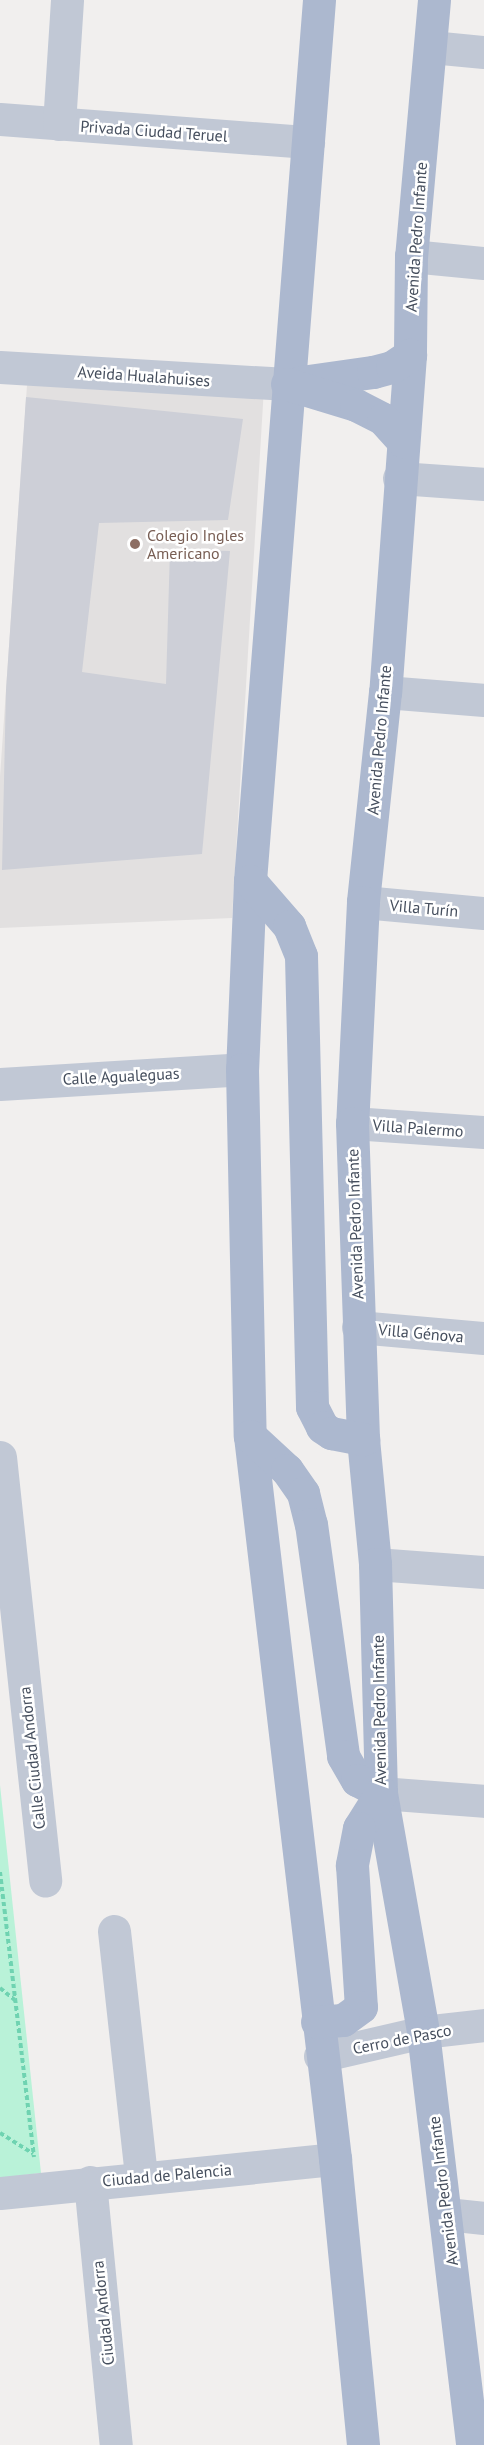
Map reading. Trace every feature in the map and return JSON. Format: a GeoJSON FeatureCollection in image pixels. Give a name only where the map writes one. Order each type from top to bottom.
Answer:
{"type":"FeatureCollection","features":[{"type":"Feature","properties":{"kind":"main road"},"geometry":{"type":"LineString","coordinates":[[319,0],[287,384],[250,881],[242,1069],[250,1436],[320,2056],[335,2159],[363,2445]]}},
{"type":"Feature","properties":{"kind":"main road","name":"Avenida Pedro Infante"},"geometry":{"type":"LineString","coordinates":[[434,0],[411,256],[410,355],[399,477],[385,692],[363,902],[352,1123],[363,1439],[375,1564],[381,1793],[423,2032],[475,2445]]}},
{"type":"Feature","properties":{"kind":"main road"},"geometry":{"type":"LineString","coordinates":[[287,384],[373,372],[392,367],[410,355]]}},
{"type":"Feature","properties":{"kind":"main road"},"geometry":{"type":"LineString","coordinates":[[287,384],[356,405],[383,419],[404,441]]}},
{"type":"Feature","properties":{"kind":"main road"},"geometry":{"type":"LineString","coordinates":[[250,881],[289,926],[301,956],[312,1407],[322,1427],[331,1434],[363,1439]]}},
{"type":"Feature","properties":{"kind":"main road"},"geometry":{"type":"LineString","coordinates":[[250,1436],[287,1470],[303,1493],[310,1524],[343,1756],[357,1780],[381,1793],[359,1828],[352,1865],[361,2007],[343,2020],[317,2022]]}},
{"type":"Feature","properties":{"kind":"street"},"geometry":{"type":"LineString","coordinates":[[59,124],[67,0]]}},
{"type":"Feature","properties":{"kind":"street"},"geometry":{"type":"LineString","coordinates":[[431,47],[484,52]]}},
{"type":"Feature","properties":{"kind":"street","name":"Privada Ciudad Teruel"},"geometry":{"type":"LineString","coordinates":[[0,119],[308,142]]}},
{"type":"Feature","properties":{"kind":"street"},"geometry":{"type":"LineString","coordinates":[[411,256],[484,263]]}},
{"type":"Feature","properties":{"kind":"street","name":"Aveida Hualahuises"},"geometry":{"type":"LineString","coordinates":[[0,367],[287,384]]}},
{"type":"Feature","properties":{"kind":"street"},"geometry":{"type":"LineString","coordinates":[[399,477],[484,484]]}},
{"type":"Feature","properties":{"kind":"street"},"geometry":{"type":"LineString","coordinates":[[385,692],[484,700]]}},
{"type":"Feature","properties":{"kind":"street","name":"Villa Turín"},"geometry":{"type":"LineString","coordinates":[[363,902],[484,913]]}},
{"type":"Feature","properties":{"kind":"street","name":"Calle Agualeguas"},"geometry":{"type":"LineString","coordinates":[[0,1084],[242,1069]]}},
{"type":"Feature","properties":{"kind":"street","name":"Villa Palermo"},"geometry":{"type":"LineString","coordinates":[[352,1123],[484,1132]]}},
{"type":"Feature","properties":{"kind":"street","name":"Villa Génova"},"geometry":{"type":"LineString","coordinates":[[358,1327],[484,1338]]}},
{"type":"Feature","properties":{"kind":"street","name":"Calle Ciudad Andorra"},"geometry":{"type":"LineString","coordinates":[[0,1457],[10,1638],[45,1881]]}},
{"type":"Feature","properties":{"kind":"street"},"geometry":{"type":"LineString","coordinates":[[375,1564],[484,1572]]}},
{"type":"Feature","properties":{"kind":"street"},"geometry":{"type":"LineString","coordinates":[[381,1793],[484,1801]]}},
{"type":"Feature","properties":{"kind":"street"},"geometry":{"type":"LineString","coordinates":[[114,1931],[141,2177]]}},
{"type":"Feature","properties":{"kind":"street","name":"Cerro de Pasco"},"geometry":{"type":"LineString","coordinates":[[320,2056],[423,2032],[484,2025]]}},
{"type":"Feature","properties":{"kind":"street","name":"Ciudad de Palencia"},"geometry":{"type":"LineString","coordinates":[[0,2193],[90,2182],[335,2159]]}},
{"type":"Feature","properties":{"kind":"street","name":"Ciudad Andorra"},"geometry":{"type":"LineString","coordinates":[[90,2182],[116,2445]]}},
{"type":"Feature","properties":{"kind":"street"},"geometry":{"type":"LineString","coordinates":[[446,2214],[484,2218]]}},
{"type":"Feature","properties":{"kind":"path"},"geometry":{"type":"LineString","coordinates":[[0,1872],[38,2188]]}},
{"type":"Feature","properties":{"kind":"path"},"geometry":{"type":"LineString","coordinates":[[0,1989],[16,2002]]}},
{"type":"Feature","properties":{"kind":"path"},"geometry":{"type":"LineString","coordinates":[[0,2133],[34,2155]]}},
{"type":"Feature","properties":{"kind":"shaded area","name":"Colegio Ingles Americano"},"geometry":{"type":"Polygon","coordinates":[[[28,371],[264,387],[232,918],[0,928],[0,777],[28,371]]]}},
{"type":"Feature","properties":{"kind":"green space"},"geometry":{"type":"Polygon","coordinates":[[[0,1785],[41,2173],[0,2178],[0,1785]]]}},
{"type":"Feature","properties":{"kind":"building","name":"Colegio Ingles Americano"},"geometry":{"type":"Polygon","coordinates":[[[26,397],[243,419],[228,520],[99,523],[82,672],[166,684],[170,549],[230,551],[202,854],[2,870],[6,690],[26,397]]]}},
{"type":"Feature","properties":{"kind":"place","name":"Colegio Ingles Americano"},"geometry":{"type":"Point","coordinates":[135,544]}}]}
